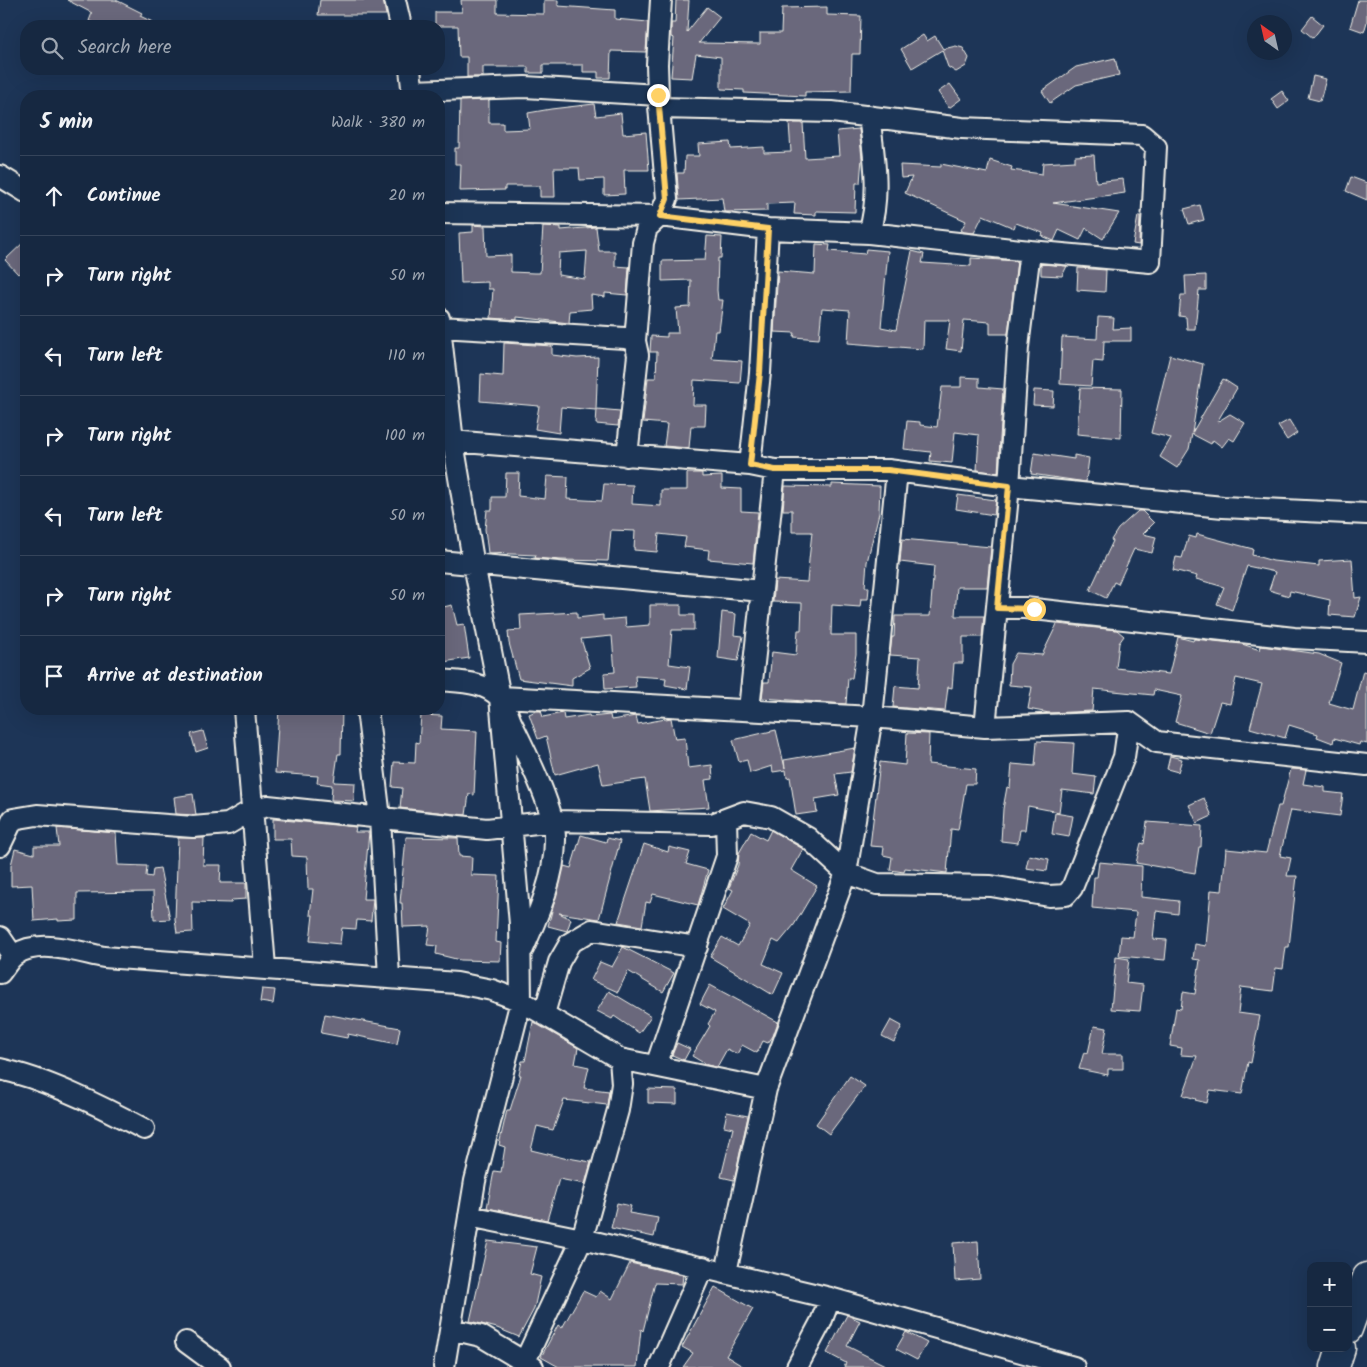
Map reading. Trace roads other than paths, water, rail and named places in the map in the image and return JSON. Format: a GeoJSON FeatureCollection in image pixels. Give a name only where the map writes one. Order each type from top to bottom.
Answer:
{"type":"FeatureCollection","features":[{"type":"Feature","properties":{"kind":"highway"},"geometry":{"type":"LineString","coordinates":[[1352,1318],[1367,1277]]}},
{"type":"Feature","properties":{"kind":"highway"},"geometry":{"type":"LineString","coordinates":[[1335,1367],[1340,1352]]}},
{"type":"Feature","properties":{"kind":"street"},"geometry":{"type":"LineString","coordinates":[[395,0],[400,20]]}},
{"type":"Feature","properties":{"kind":"street"},"geometry":{"type":"LineString","coordinates":[[627,456],[638,355],[635,341],[643,243],[647,228],[660,216],[667,199],[657,64],[661,0]]}},
{"type":"Feature","properties":{"kind":"street"},"geometry":{"type":"LineString","coordinates":[[410,75],[412,90]]}},
{"type":"Feature","properties":{"kind":"street"},"geometry":{"type":"LineString","coordinates":[[445,91],[525,87],[659,101],[832,112],[962,128],[1142,136],[1156,147],[1150,262],[869,233],[768,229],[660,216],[445,213]]}},
{"type":"Feature","properties":{"kind":"street"},"geometry":{"type":"LineString","coordinates":[[869,116],[876,176],[874,216],[869,233]]}},
{"type":"Feature","properties":{"kind":"street"},"geometry":{"type":"LineString","coordinates":[[0,176],[20,188]]}},
{"type":"Feature","properties":{"kind":"street"},"geometry":{"type":"LineString","coordinates":[[750,465],[760,373],[768,229]]}},
{"type":"Feature","properties":{"kind":"street"},"geometry":{"type":"LineString","coordinates":[[985,727],[1009,486],[1018,348],[1030,251]]}},
{"type":"Feature","properties":{"kind":"street"},"geometry":{"type":"LineString","coordinates":[[445,323],[625,338],[635,341]]}},
{"type":"Feature","properties":{"kind":"street"},"geometry":{"type":"LineString","coordinates":[[444,1367],[475,1181],[522,1001],[521,953],[512,826],[500,697],[474,565],[446,441],[445,424]]}},
{"type":"Feature","properties":{"kind":"street"},"geometry":{"type":"LineString","coordinates":[[446,441],[750,465],[775,470],[897,471],[1009,486],[1223,507],[1367,514]]}},
{"type":"Feature","properties":{"kind":"street"},"geometry":{"type":"LineString","coordinates":[[749,709],[775,470]]}},
{"type":"Feature","properties":{"kind":"street"},"geometry":{"type":"LineString","coordinates":[[726,1272],[766,1089],[846,873],[872,717],[897,471]]}},
{"type":"Feature","properties":{"kind":"street"},"geometry":{"type":"LineString","coordinates":[[445,562],[762,590]]}},
{"type":"Feature","properties":{"kind":"street"},"geometry":{"type":"LineString","coordinates":[[997,608],[1025,608],[1294,638],[1367,642]]}},
{"type":"Feature","properties":{"kind":"street"},"geometry":{"type":"LineString","coordinates":[[445,681],[479,684],[500,697],[749,709],[985,727],[1129,722],[1157,742],[1367,765]]}},
{"type":"Feature","properties":{"kind":"street"},"geometry":{"type":"LineString","coordinates":[[500,697],[530,760],[553,821],[556,838],[553,865],[536,919],[521,953]]}},
{"type":"Feature","properties":{"kind":"street"},"geometry":{"type":"LineString","coordinates":[[244,715],[265,967]]}},
{"type":"Feature","properties":{"kind":"street"},"geometry":{"type":"LineString","coordinates":[[368,715],[380,818],[389,977]]}},
{"type":"Feature","properties":{"kind":"street"},"geometry":{"type":"LineString","coordinates":[[0,846],[13,819],[37,815],[193,827],[228,824],[252,810],[268,806],[487,829],[553,821],[712,824],[744,812],[771,817],[808,838],[846,873],[878,884],[991,886],[1049,896],[1066,895],[1072,888],[1124,757],[1129,722]]}},
{"type":"Feature","properties":{"kind":"street"},"geometry":{"type":"LineString","coordinates":[[656,1066],[727,856],[726,819]]}},
{"type":"Feature","properties":{"kind":"street"},"geometry":{"type":"LineString","coordinates":[[544,1014],[559,962],[570,943],[592,930],[696,947]]}},
{"type":"Feature","properties":{"kind":"street"},"geometry":{"type":"LineString","coordinates":[[0,938],[13,956]]}},
{"type":"Feature","properties":{"kind":"street"},"geometry":{"type":"LineString","coordinates":[[0,973],[13,956],[26,949],[55,948],[104,956],[457,982],[492,990],[522,1001],[620,1059],[766,1089]]}},
{"type":"Feature","properties":{"kind":"street"},"geometry":{"type":"LineString","coordinates":[[451,1329],[481,1336],[529,1364],[582,1239],[618,1110],[622,1084],[620,1059]]}},
{"type":"Feature","properties":{"kind":"street"},"geometry":{"type":"LineString","coordinates":[[0,1068],[17,1072],[112,1112],[144,1129]]}},
{"type":"Feature","properties":{"kind":"street"},"geometry":{"type":"LineString","coordinates":[[469,1216],[582,1239],[726,1272],[830,1298],[1013,1359],[1074,1367]]}},
{"type":"Feature","properties":{"kind":"street"},"geometry":{"type":"LineString","coordinates":[[658,1367],[703,1267]]}},
{"type":"Feature","properties":{"kind":"street"},"geometry":{"type":"LineString","coordinates":[[797,1367],[821,1322],[830,1298]]}},
{"type":"Feature","properties":{"kind":"street"},"geometry":{"type":"LineString","coordinates":[[186,1342],[220,1367]]}}]}
